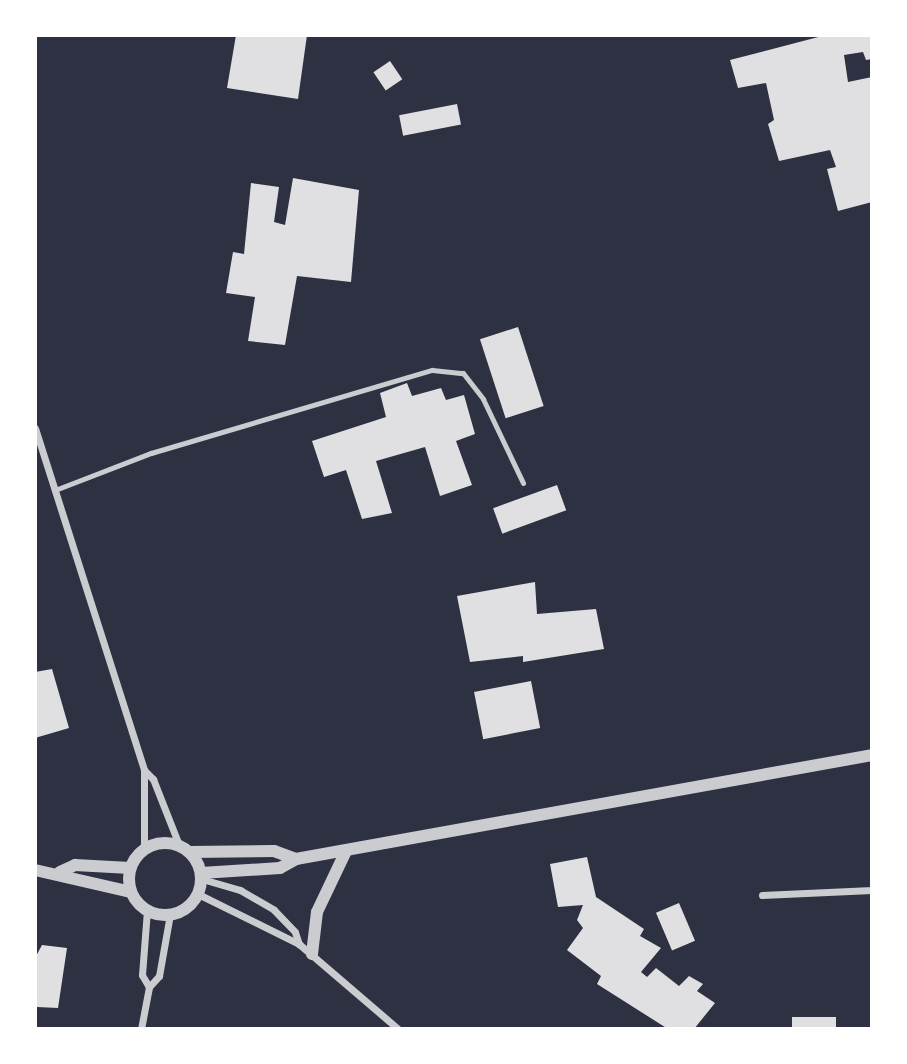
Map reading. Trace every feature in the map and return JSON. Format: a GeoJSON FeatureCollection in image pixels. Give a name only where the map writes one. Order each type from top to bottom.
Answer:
{"type":"FeatureCollection","features":[{"type":"Feature","properties":{"kind":"street"},"geometry":{"type":"LineString","coordinates":[[35,428],[144,771],[144,849],[130,868],[131,892],[146,910],[170,914],[181,911],[198,894],[201,876]]}},
{"type":"Feature","properties":{"kind":"street"},"geometry":{"type":"LineString","coordinates":[[201,876],[280,868],[296,859],[872,755]]}},
{"type":"Feature","properties":{"kind":"street"},"geometry":{"type":"LineString","coordinates":[[144,771],[153,779],[184,848],[201,876],[240,890],[274,910],[295,932],[299,944]]}},
{"type":"Feature","properties":{"kind":"street"},"geometry":{"type":"LineString","coordinates":[[144,849],[167,842],[184,848],[274,851],[296,859]]}},
{"type":"Feature","properties":{"kind":"street"},"geometry":{"type":"LineString","coordinates":[[312,954],[317,912],[346,851]]}},
{"type":"Feature","properties":{"kind":"street"},"geometry":{"type":"LineString","coordinates":[[60,872],[75,865],[130,868]]}},
{"type":"Feature","properties":{"kind":"street"},"geometry":{"type":"LineString","coordinates":[[35,870],[60,872],[75,882],[131,892]]}},
{"type":"Feature","properties":{"kind":"street"},"geometry":{"type":"LineString","coordinates":[[762,895],[872,890]]}},
{"type":"Feature","properties":{"kind":"street"},"geometry":{"type":"LineString","coordinates":[[198,894],[299,944],[398,1029]]}},
{"type":"Feature","properties":{"kind":"street"},"geometry":{"type":"LineString","coordinates":[[146,910],[142,975],[149,987]]}},
{"type":"Feature","properties":{"kind":"street"},"geometry":{"type":"LineString","coordinates":[[141,1029],[149,987],[159,976],[170,914]]}},
{"type":"Feature","properties":{"kind":"lane"},"geometry":{"type":"LineString","coordinates":[[55,490],[151,453],[432,370],[463,373],[483,398],[523,483]]}},
{"type":"Feature","properties":{"kind":"building"},"geometry":{"type":"Polygon","coordinates":[[[236,35],[307,35],[298,99],[227,88],[236,35]]]}},
{"type":"Feature","properties":{"kind":"building"},"geometry":{"type":"Polygon","coordinates":[[[826,35],[872,35],[872,59],[866,60],[863,52],[844,55],[848,82],[872,77],[872,202],[838,211],[827,169],[836,167],[830,150],[779,161],[768,124],[774,120],[766,83],[738,88],[730,60],[826,35]]]}},
{"type":"Feature","properties":{"kind":"building"},"geometry":{"type":"Polygon","coordinates":[[[390,61],[402,79],[386,90],[373,72],[390,61]]]}},
{"type":"Feature","properties":{"kind":"building"},"geometry":{"type":"Polygon","coordinates":[[[457,104],[461,125],[403,136],[399,115],[457,104]]]}},
{"type":"Feature","properties":{"kind":"building"},"geometry":{"type":"Polygon","coordinates":[[[293,178],[359,190],[351,282],[297,276],[285,345],[248,341],[255,297],[226,293],[233,252],[244,254],[251,183],[279,187],[274,222],[285,225],[293,178]]]}},
{"type":"Feature","properties":{"kind":"building"},"geometry":{"type":"Polygon","coordinates":[[[518,327],[544,406],[506,418],[480,339],[518,327]]]}},
{"type":"Feature","properties":{"kind":"building"},"geometry":{"type":"Polygon","coordinates":[[[407,383],[412,396],[441,388],[446,400],[464,395],[475,434],[456,441],[472,485],[440,496],[425,447],[376,461],[392,513],[362,519],[346,470],[324,477],[312,441],[386,417],[380,393],[407,383]]]}},
{"type":"Feature","properties":{"kind":"building"},"geometry":{"type":"Polygon","coordinates":[[[557,485],[566,510],[502,534],[493,508],[557,485]]]}},
{"type":"Feature","properties":{"kind":"building"},"geometry":{"type":"Polygon","coordinates":[[[535,582],[537,614],[596,609],[604,649],[523,662],[523,656],[470,662],[457,596],[535,582]]]}},
{"type":"Feature","properties":{"kind":"building"},"geometry":{"type":"Polygon","coordinates":[[[52,669],[69,728],[35,738],[35,672],[52,669]]]}},
{"type":"Feature","properties":{"kind":"building"},"geometry":{"type":"Polygon","coordinates":[[[531,681],[540,728],[483,739],[474,692],[531,681]]]}},
{"type":"Feature","properties":{"kind":"building"},"geometry":{"type":"Polygon","coordinates":[[[587,857],[596,897],[644,929],[640,936],[661,948],[641,972],[647,977],[656,968],[679,986],[689,976],[703,984],[697,991],[715,1003],[694,1029],[668,1029],[597,984],[601,976],[567,950],[583,928],[577,920],[583,905],[558,907],[550,864],[587,857]]]}},
{"type":"Feature","properties":{"kind":"building"},"geometry":{"type":"Polygon","coordinates":[[[679,903],[695,941],[672,951],[656,913],[679,903]]]}},
{"type":"Feature","properties":{"kind":"building"},"geometry":{"type":"Polygon","coordinates":[[[42,945],[67,948],[58,1008],[37,1007],[35,1013],[35,958],[42,945]]]}},
{"type":"Feature","properties":{"kind":"building"},"geometry":{"type":"Polygon","coordinates":[[[792,1017],[836,1017],[836,1029],[792,1029],[792,1017]]]}}]}
